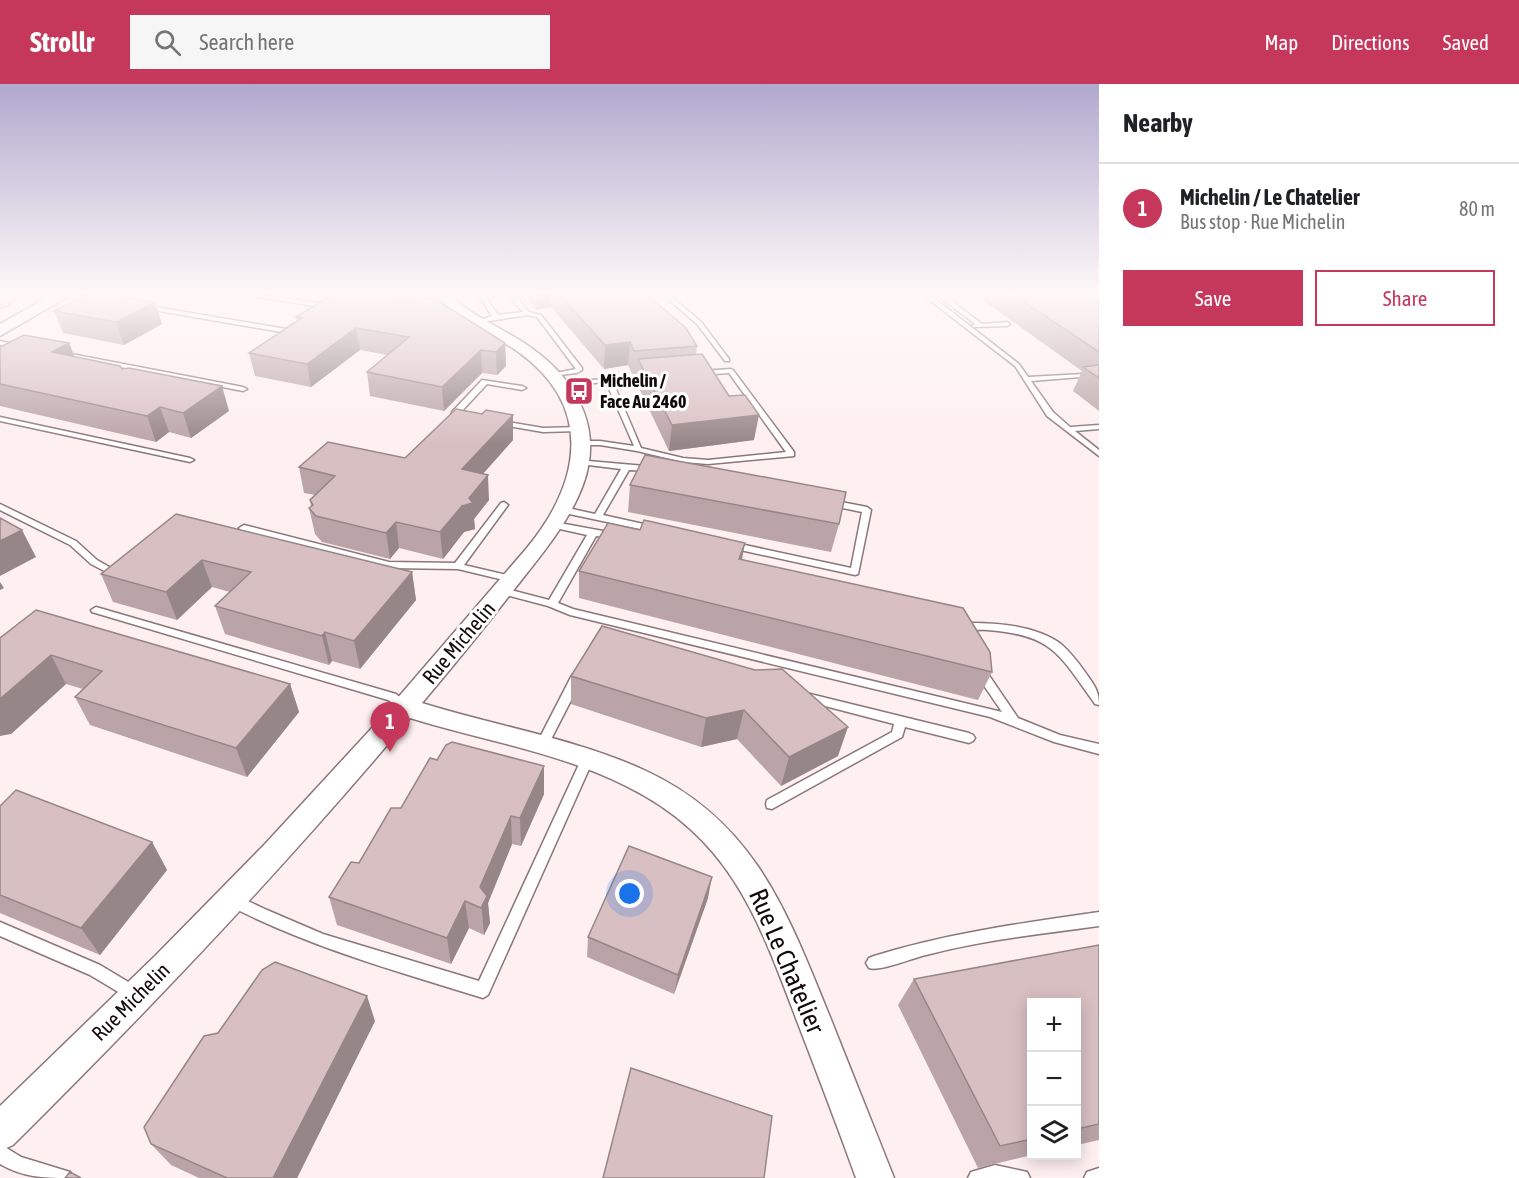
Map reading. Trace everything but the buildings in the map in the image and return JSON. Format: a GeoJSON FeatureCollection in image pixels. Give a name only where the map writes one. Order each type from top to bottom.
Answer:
{"type":"FeatureCollection","features":[{"type":"Feature","properties":{"kind":"street","name":"Rue Michelin"},"geometry":{"type":"LineString","coordinates":[[0,1132],[231,899],[405,707],[507,585],[559,518],[574,484],[580,462],[580,436],[572,406],[557,380],[517,343]]}},
{"type":"Feature","properties":{"kind":"street","name":"Rue Le Chatelier"},"geometry":{"type":"LineString","coordinates":[[405,707],[587,760],[635,778],[679,804],[713,832],[743,866],[772,915],[875,1178]]}},
{"type":"Feature","properties":{"kind":"lane"},"geometry":{"type":"LineString","coordinates":[[0,343],[23,346],[8,354]]}},
{"type":"Feature","properties":{"kind":"lane"},"geometry":{"type":"LineString","coordinates":[[557,380],[580,369],[560,343]]}},
{"type":"Feature","properties":{"kind":"lane"},"geometry":{"type":"LineString","coordinates":[[714,343],[727,360]]}},
{"type":"Feature","properties":{"kind":"lane"},"geometry":{"type":"LineString","coordinates":[[988,343],[1017,365],[1050,414],[1099,454]]}},
{"type":"Feature","properties":{"kind":"lane"},"geometry":{"type":"LineString","coordinates":[[57,353],[243,389]]}},
{"type":"Feature","properties":{"kind":"lane"},"geometry":{"type":"LineString","coordinates":[[490,420],[580,436],[600,443],[683,460],[708,462],[791,454],[730,370],[686,374]]}},
{"type":"Feature","properties":{"kind":"lane"},"geometry":{"type":"LineString","coordinates":[[150,378],[159,373]]}},
{"type":"Feature","properties":{"kind":"lane"},"geometry":{"type":"LineString","coordinates":[[557,380],[609,380],[664,375]]}},
{"type":"Feature","properties":{"kind":"lane"},"geometry":{"type":"LineString","coordinates":[[1027,379],[1081,375]]}},
{"type":"Feature","properties":{"kind":"lane"},"geometry":{"type":"LineString","coordinates":[[609,380],[638,444],[637,449]]}},
{"type":"Feature","properties":{"kind":"lane"},"geometry":{"type":"LineString","coordinates":[[466,416],[455,414],[485,382],[522,388]]}},
{"type":"Feature","properties":{"kind":"lane"},"geometry":{"type":"LineString","coordinates":[[0,419],[190,460]]}},
{"type":"Feature","properties":{"kind":"lane"},"geometry":{"type":"LineString","coordinates":[[1068,429],[1099,427]]}},
{"type":"Feature","properties":{"kind":"lane"},"geometry":{"type":"LineString","coordinates":[[580,462],[667,472]]}},
{"type":"Feature","properties":{"kind":"lane"},"geometry":{"type":"LineString","coordinates":[[598,517],[626,467]]}},
{"type":"Feature","properties":{"kind":"lane"},"geometry":{"type":"LineString","coordinates":[[722,543],[855,572],[867,510],[820,501]]}},
{"type":"Feature","properties":{"kind":"lane"},"geometry":{"type":"LineString","coordinates":[[458,566],[504,505]]}},
{"type":"Feature","properties":{"kind":"lane"},"geometry":{"type":"LineString","coordinates":[[0,507],[73,543],[94,562],[113,572]]}},
{"type":"Feature","properties":{"kind":"lane"},"geometry":{"type":"LineString","coordinates":[[559,518],[598,517],[666,531]]}},
{"type":"Feature","properties":{"kind":"lane"},"geometry":{"type":"LineString","coordinates":[[559,518],[593,533],[623,538]]}},
{"type":"Feature","properties":{"kind":"lane"},"geometry":{"type":"LineString","coordinates":[[244,528],[389,565],[458,566],[570,612],[992,713],[1058,739],[1099,748]]}},
{"type":"Feature","properties":{"kind":"lane"},"geometry":{"type":"LineString","coordinates":[[552,604],[593,533]]}},
{"type":"Feature","properties":{"kind":"lane"},"geometry":{"type":"LineString","coordinates":[[96,610],[392,697],[405,707]]}},
{"type":"Feature","properties":{"kind":"lane"},"geometry":{"type":"LineString","coordinates":[[958,629],[996,627],[1050,642],[1061,651],[1099,701]]}},
{"type":"Feature","properties":{"kind":"lane"},"geometry":{"type":"LineString","coordinates":[[978,659],[977,668],[1014,721]]}},
{"type":"Feature","properties":{"kind":"lane"},"geometry":{"type":"LineString","coordinates":[[541,747],[583,664]]}},
{"type":"Feature","properties":{"kind":"lane"},"geometry":{"type":"LineString","coordinates":[[798,695],[969,738]]}},
{"type":"Feature","properties":{"kind":"lane"},"geometry":{"type":"LineString","coordinates":[[772,804],[898,734],[900,721]]}},
{"type":"Feature","properties":{"kind":"lane"},"geometry":{"type":"LineString","coordinates":[[231,899],[253,911],[331,943],[483,990],[587,760]]}},
{"type":"Feature","properties":{"kind":"lane"},"geometry":{"type":"LineString","coordinates":[[874,963],[910,951],[958,940],[1099,919]]}},
{"type":"Feature","properties":{"kind":"lane"},"geometry":{"type":"LineString","coordinates":[[0,929],[95,969],[137,996]]}},
{"type":"Feature","properties":{"kind":"lane"},"geometry":{"type":"LineString","coordinates":[[0,1153],[17,1165],[64,1178]]}},
{"type":"Feature","properties":{"kind":"lane"},"geometry":{"type":"LineString","coordinates":[[977,1178],[995,1174],[1021,1178]]}},
{"type":"Feature","properties":{"kind":"lane"},"geometry":{"type":"LineString","coordinates":[[1093,1178],[1099,1177]]}},
{"type":"Feature","properties":{"kind":"place","name":"Michelin / Face Au 2460"},"geometry":{"type":"Point","coordinates":[579,391]}},
{"type":"Feature","properties":{"kind":"place","name":"Michelin / Le Chatelier"},"geometry":{"type":"Point","coordinates":[390,752]}}]}
